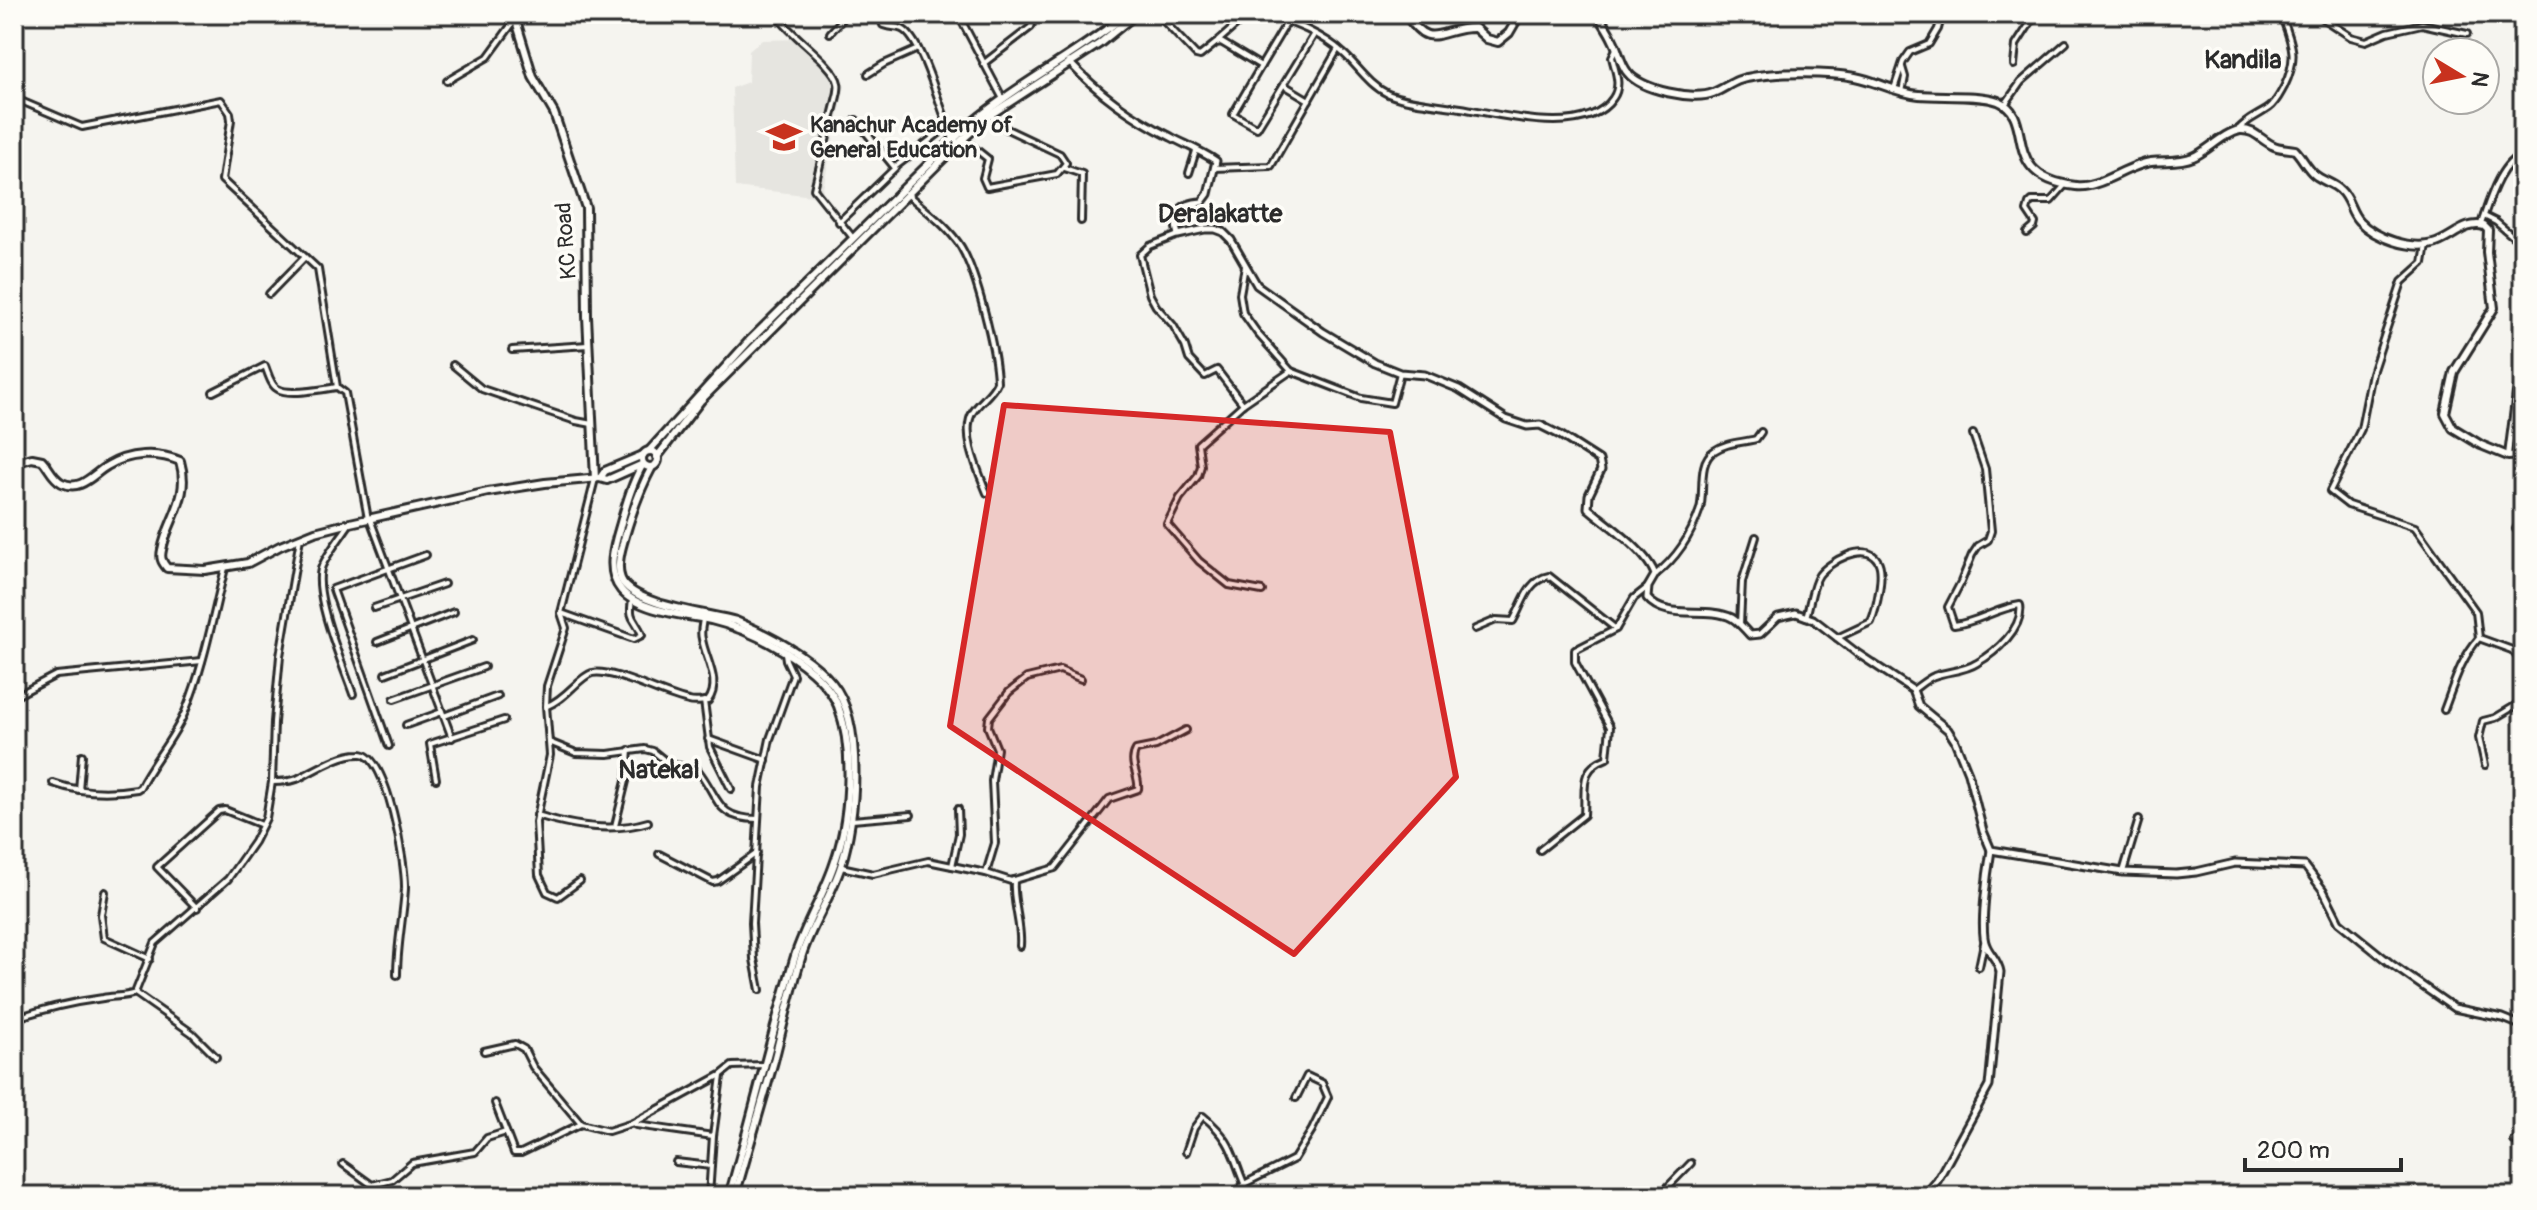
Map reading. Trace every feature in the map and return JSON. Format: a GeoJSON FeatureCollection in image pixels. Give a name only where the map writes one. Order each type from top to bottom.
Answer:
{"type":"FeatureCollection","features":[{"type":"Feature","properties":{"kind":"main road"},"geometry":{"type":"LineString","coordinates":[[732,1196],[796,954],[838,864],[852,820],[854,763],[850,730],[838,690],[822,673],[787,651],[744,631],[644,598],[627,587],[619,568],[623,544],[639,494],[657,457],[701,400],[853,239],[907,194],[953,139],[1003,99],[1068,61],[1127,14]]}},
{"type":"Feature","properties":{"kind":"main road"},"geometry":{"type":"LineString","coordinates":[[704,616],[632,600],[619,588],[612,566],[617,536],[646,453],[707,385],[942,155],[990,115],[1136,14]]}},
{"type":"Feature","properties":{"kind":"main road"},"geometry":{"type":"LineString","coordinates":[[1406,14],[1424,35],[1434,37],[1463,27],[1475,28],[1487,39],[1498,42],[1509,33],[1520,14]]}},
{"type":"Feature","properties":{"kind":"main road"},"geometry":{"type":"LineString","coordinates":[[1598,14],[1630,76],[1663,90],[1694,96],[1715,93],[1740,79],[1780,75],[1849,76],[1918,95],[1999,102],[2016,118],[2022,150],[2035,172],[2078,187],[2092,185],[2124,169],[2149,162],[2184,160],[2238,130],[2255,132],[2272,145],[2295,150],[2313,173],[2347,197],[2359,221],[2397,242],[2435,244],[2471,225],[2481,224],[2488,230],[2487,252],[2494,308],[2454,372],[2445,413],[2453,428],[2481,445],[2508,456],[2523,455]]}},
{"type":"Feature","properties":{"kind":"main road","name":"KC Road"},"geometry":{"type":"LineString","coordinates":[[514,17],[533,77],[554,113],[586,208],[588,345],[598,478]]}},
{"type":"Feature","properties":{"kind":"main road"},"geometry":{"type":"LineString","coordinates":[[598,478],[605,471],[646,453],[654,452],[657,457]]}},
{"type":"Feature","properties":{"kind":"main road"},"geometry":{"type":"LineString","coordinates":[[14,463],[32,458],[42,460],[61,483],[80,485],[106,466],[133,456],[157,455],[180,461],[184,475],[178,509],[161,551],[161,561],[167,568],[182,570],[205,570],[248,563],[300,538],[350,523],[488,492],[545,483],[598,478],[607,480],[643,464],[652,467]]}},
{"type":"Feature","properties":{"kind":"main road"},"geometry":{"type":"LineString","coordinates":[[621,473],[629,476],[634,483]]}},
{"type":"Feature","properties":{"kind":"main road"},"geometry":{"type":"LineString","coordinates":[[787,651],[822,680],[839,709],[845,739],[848,795],[838,864]]}},
{"type":"Feature","properties":{"kind":"street"},"geometry":{"type":"LineString","coordinates":[[447,81],[488,57],[514,17],[474,14]]}},
{"type":"Feature","properties":{"kind":"street"},"geometry":{"type":"LineString","coordinates":[[776,14],[838,80],[837,96],[814,189],[853,239]]}},
{"type":"Feature","properties":{"kind":"street"},"geometry":{"type":"LineString","coordinates":[[830,33],[847,14]]}},
{"type":"Feature","properties":{"kind":"street"},"geometry":{"type":"LineString","coordinates":[[881,14],[883,25],[901,29],[918,49],[953,139]]}},
{"type":"Feature","properties":{"kind":"street"},"geometry":{"type":"LineString","coordinates":[[958,14],[1003,99]]}},
{"type":"Feature","properties":{"kind":"street"},"geometry":{"type":"LineString","coordinates":[[983,64],[1032,26],[1030,14]]}},
{"type":"Feature","properties":{"kind":"street"},"geometry":{"type":"LineString","coordinates":[[1157,14],[1200,56],[1249,14]]}},
{"type":"Feature","properties":{"kind":"street"},"geometry":{"type":"LineString","coordinates":[[1267,14],[1315,34],[1338,49],[1377,87],[1400,98],[1509,117],[1559,120],[1596,113],[1613,98],[1619,82],[1612,57],[1617,48]]}},
{"type":"Feature","properties":{"kind":"street"},"geometry":{"type":"LineString","coordinates":[[1287,14],[1233,114],[1257,128],[1315,34]]}},
{"type":"Feature","properties":{"kind":"street"},"geometry":{"type":"LineString","coordinates":[[1893,90],[1910,52],[1929,44],[1942,14]]}},
{"type":"Feature","properties":{"kind":"street"},"geometry":{"type":"LineString","coordinates":[[2014,65],[2016,45],[2036,14]]}},
{"type":"Feature","properties":{"kind":"street"},"geometry":{"type":"LineString","coordinates":[[2238,130],[2244,122],[2272,107],[2288,79],[2294,57],[2281,14]]}},
{"type":"Feature","properties":{"kind":"street"},"geometry":{"type":"LineString","coordinates":[[2316,14],[2351,37],[2366,41],[2387,32],[2422,24],[2467,34]]}},
{"type":"Feature","properties":{"kind":"street"},"geometry":{"type":"LineString","coordinates":[[1216,43],[1227,44],[1261,66]]}},
{"type":"Feature","properties":{"kind":"street"},"geometry":{"type":"LineString","coordinates":[[2004,106],[2021,82],[2066,43]]}},
{"type":"Feature","properties":{"kind":"street"},"geometry":{"type":"LineString","coordinates":[[868,74],[918,49]]}},
{"type":"Feature","properties":{"kind":"street"},"geometry":{"type":"LineString","coordinates":[[1214,168],[1271,166],[1338,49]]}},
{"type":"Feature","properties":{"kind":"street"},"geometry":{"type":"LineString","coordinates":[[1068,61],[1107,98],[1216,161],[1208,194],[1202,202],[1189,203],[1177,214],[1174,222],[1178,235]]}},
{"type":"Feature","properties":{"kind":"street"},"geometry":{"type":"LineString","coordinates":[[1902,66],[1905,77],[1902,92]]}},
{"type":"Feature","properties":{"kind":"street"},"geometry":{"type":"LineString","coordinates":[[1284,85],[1309,100]]}},
{"type":"Feature","properties":{"kind":"street"},"geometry":{"type":"LineString","coordinates":[[14,98],[82,127],[221,100],[230,113],[222,180],[318,269],[337,387],[345,393],[369,519],[452,738]]}},
{"type":"Feature","properties":{"kind":"street"},"geometry":{"type":"LineString","coordinates":[[963,139],[988,159],[983,178],[987,187],[1057,174],[1064,168],[1066,163],[1060,154],[1007,129],[990,115]]}},
{"type":"Feature","properties":{"kind":"street"},"geometry":{"type":"LineString","coordinates":[[856,120],[895,168]]}},
{"type":"Feature","properties":{"kind":"street"},"geometry":{"type":"LineString","coordinates":[[839,222],[895,168],[947,127]]}},
{"type":"Feature","properties":{"kind":"street"},"geometry":{"type":"LineString","coordinates":[[1189,173],[1197,148]]}},
{"type":"Feature","properties":{"kind":"street"},"geometry":{"type":"LineString","coordinates":[[2481,224],[2505,168],[2523,154]]}},
{"type":"Feature","properties":{"kind":"street"},"geometry":{"type":"LineString","coordinates":[[1064,168],[1082,174],[1081,221]]}},
{"type":"Feature","properties":{"kind":"street"},"geometry":{"type":"LineString","coordinates":[[2027,233],[2034,227],[2027,211],[2029,204],[2032,201],[2051,201],[2066,184]]}},
{"type":"Feature","properties":{"kind":"street"},"geometry":{"type":"LineString","coordinates":[[907,194],[947,229],[961,246],[969,263],[989,333],[997,382],[971,414],[968,424],[972,452],[987,493]]}},
{"type":"Feature","properties":{"kind":"street"},"geometry":{"type":"LineString","coordinates":[[2484,216],[2523,245]]}},
{"type":"Feature","properties":{"kind":"street"},"geometry":{"type":"LineString","coordinates":[[1243,404],[1217,370],[1205,376],[1189,359],[1173,325],[1156,306],[1150,295],[1140,255],[1150,246],[1205,229],[1223,232],[1231,240],[1257,285],[1323,332],[1375,363],[1400,373],[1425,375],[1459,389],[1506,419],[1527,426],[1540,425],[1570,441],[1599,460],[1601,470],[1589,495],[1588,508],[1647,560],[1655,575]]}},
{"type":"Feature","properties":{"kind":"street"},"geometry":{"type":"LineString","coordinates":[[2426,245],[2423,263],[2402,282],[2372,373],[2361,429],[2330,491],[2348,505],[2415,527],[2476,612],[2479,638],[2453,680],[2444,710]]}},
{"type":"Feature","properties":{"kind":"street"},"geometry":{"type":"LineString","coordinates":[[269,294],[305,257]]}},
{"type":"Feature","properties":{"kind":"street"},"geometry":{"type":"LineString","coordinates":[[1245,266],[1240,294],[1243,313],[1291,371],[1361,398],[1392,403],[1400,373]]}},
{"type":"Feature","properties":{"kind":"street"},"geometry":{"type":"LineString","coordinates":[[512,350],[588,345]]}},
{"type":"Feature","properties":{"kind":"street"},"geometry":{"type":"LineString","coordinates":[[453,365],[482,389],[592,424]]}},
{"type":"Feature","properties":{"kind":"street"},"geometry":{"type":"LineString","coordinates":[[213,392],[265,366],[279,390],[311,391],[337,387]]}},
{"type":"Feature","properties":{"kind":"street"},"geometry":{"type":"LineString","coordinates":[[2508,456],[2523,367]]}},
{"type":"Feature","properties":{"kind":"street"},"geometry":{"type":"LineString","coordinates":[[1262,591],[1229,585],[1199,561],[1167,524],[1180,498],[1198,476],[1201,466],[1198,444],[1243,404],[1291,371]]}},
{"type":"Feature","properties":{"kind":"street"},"geometry":{"type":"LineString","coordinates":[[1540,850],[1584,815],[1587,771],[1593,763],[1607,758],[1610,727],[1575,662],[1575,650],[1616,629],[1634,598],[1679,554],[1700,508],[1707,459],[1712,452],[1731,443],[1756,439],[1761,432]]}},
{"type":"Feature","properties":{"kind":"street"},"geometry":{"type":"LineString","coordinates":[[1913,690],[1931,677],[1978,663],[2008,637],[2021,610],[2020,605],[2008,606],[1972,623],[1954,625],[1948,613],[1972,555],[1978,546],[1988,540],[1991,531],[1985,469],[1973,434]]}},
{"type":"Feature","properties":{"kind":"street"},"geometry":{"type":"LineString","coordinates":[[580,881],[558,897],[547,892],[539,875],[537,815],[550,755],[547,686],[566,628],[561,613],[598,478]]}},
{"type":"Feature","properties":{"kind":"street"},"geometry":{"type":"LineString","coordinates":[[2523,516],[2516,529],[2523,531]]}},
{"type":"Feature","properties":{"kind":"street"},"geometry":{"type":"LineString","coordinates":[[350,523],[323,563],[320,579],[330,631],[353,694]]}},
{"type":"Feature","properties":{"kind":"street"},"geometry":{"type":"LineString","coordinates":[[1740,624],[1742,582],[1756,537]]}},
{"type":"Feature","properties":{"kind":"street"},"geometry":{"type":"LineString","coordinates":[[14,1019],[50,1008],[135,993],[155,943],[228,879],[254,842],[266,818],[272,782],[280,656],[300,538]]}},
{"type":"Feature","properties":{"kind":"street"},"geometry":{"type":"LineString","coordinates":[[1806,617],[1819,576],[1843,556],[1856,553],[1871,555],[1878,560],[1879,566],[1878,597],[1871,622],[1837,638]]}},
{"type":"Feature","properties":{"kind":"street"},"geometry":{"type":"LineString","coordinates":[[389,746],[333,593],[336,587],[426,555]]}},
{"type":"Feature","properties":{"kind":"street"},"geometry":{"type":"LineString","coordinates":[[53,783],[74,791],[107,794],[140,787],[185,712],[202,661],[225,565]]}},
{"type":"Feature","properties":{"kind":"street"},"geometry":{"type":"LineString","coordinates":[[1475,629],[1496,620],[1513,621],[1534,583],[1549,576],[1616,629]]}},
{"type":"Feature","properties":{"kind":"street"},"geometry":{"type":"LineString","coordinates":[[374,608],[444,584]]}},
{"type":"Feature","properties":{"kind":"street"},"geometry":{"type":"LineString","coordinates":[[1648,587],[1647,598],[1661,608],[1729,616],[1750,635],[1760,634],[1778,617],[1796,613],[1813,619],[1913,690],[1919,706],[1948,730],[1971,783],[1991,850],[1984,943],[1979,967]]}},
{"type":"Feature","properties":{"kind":"street"},"geometry":{"type":"LineString","coordinates":[[561,613],[634,639],[642,635],[632,621],[632,600]]}},
{"type":"Feature","properties":{"kind":"street"},"geometry":{"type":"LineString","coordinates":[[377,642],[454,612]]}},
{"type":"Feature","properties":{"kind":"street"},"geometry":{"type":"LineString","coordinates":[[546,706],[560,701],[586,676],[594,673],[610,674],[691,702],[708,701],[714,693],[714,682],[701,636],[704,616]]}},
{"type":"Feature","properties":{"kind":"street"},"geometry":{"type":"LineString","coordinates":[[2479,638],[2512,650],[2523,664]]}},
{"type":"Feature","properties":{"kind":"street"},"geometry":{"type":"LineString","coordinates":[[385,674],[473,640]]}},
{"type":"Feature","properties":{"kind":"street"},"geometry":{"type":"LineString","coordinates":[[760,990],[752,923],[760,787],[770,739],[793,675],[787,651]]}},
{"type":"Feature","properties":{"kind":"street"},"geometry":{"type":"LineString","coordinates":[[14,697],[56,675],[202,661]]}},
{"type":"Feature","properties":{"kind":"street"},"geometry":{"type":"LineString","coordinates":[[394,699],[484,667]]}},
{"type":"Feature","properties":{"kind":"street"},"geometry":{"type":"LineString","coordinates":[[986,873],[995,843],[992,781],[997,749],[988,727],[989,718],[1009,692],[1027,678],[1060,670],[1081,679]]}},
{"type":"Feature","properties":{"kind":"street"},"geometry":{"type":"LineString","coordinates":[[406,725],[498,696]]}},
{"type":"Feature","properties":{"kind":"street"},"geometry":{"type":"LineString","coordinates":[[704,701],[710,747],[731,789]]}},
{"type":"Feature","properties":{"kind":"street"},"geometry":{"type":"LineString","coordinates":[[2485,765],[2479,738],[2483,721],[2495,718],[2523,701]]}},
{"type":"Feature","properties":{"kind":"street"},"geometry":{"type":"LineString","coordinates":[[436,779],[429,746],[432,743],[504,720]]}},
{"type":"Feature","properties":{"kind":"street"},"geometry":{"type":"LineString","coordinates":[[1011,881],[1055,868],[1109,799],[1138,789],[1133,762],[1136,750],[1156,746],[1186,730]]}},
{"type":"Feature","properties":{"kind":"street"},"geometry":{"type":"LineString","coordinates":[[708,739],[766,760]]}},
{"type":"Feature","properties":{"kind":"street"},"geometry":{"type":"LineString","coordinates":[[549,742],[576,753],[653,751],[669,764],[697,769],[729,815],[758,819]]}},
{"type":"Feature","properties":{"kind":"street"},"geometry":{"type":"LineString","coordinates":[[615,827],[627,777],[629,750]]}},
{"type":"Feature","properties":{"kind":"street"},"geometry":{"type":"LineString","coordinates":[[272,782],[294,780],[355,754],[364,753],[370,757],[380,774],[397,826],[404,862],[405,889],[397,975]]}},
{"type":"Feature","properties":{"kind":"street"},"geometry":{"type":"LineString","coordinates":[[79,790],[82,755]]}},
{"type":"Feature","properties":{"kind":"street"},"geometry":{"type":"LineString","coordinates":[[952,866],[959,834],[958,809]]}},
{"type":"Feature","properties":{"kind":"street"},"geometry":{"type":"LineString","coordinates":[[197,908],[157,867],[219,811],[225,810],[262,825]]}},
{"type":"Feature","properties":{"kind":"street"},"geometry":{"type":"LineString","coordinates":[[537,815],[568,825],[630,827],[648,822]]}},
{"type":"Feature","properties":{"kind":"street"},"geometry":{"type":"LineString","coordinates":[[852,820],[911,815]]}},
{"type":"Feature","properties":{"kind":"street"},"geometry":{"type":"LineString","coordinates":[[2123,872],[2139,819]]}},
{"type":"Feature","properties":{"kind":"street"},"geometry":{"type":"LineString","coordinates":[[1991,850],[2123,872],[2176,874],[2235,863],[2305,866],[2323,890],[2339,922],[2391,964],[2454,1008],[2503,1018],[2523,1026]]}},
{"type":"Feature","properties":{"kind":"street"},"geometry":{"type":"LineString","coordinates":[[659,854],[713,882],[757,853]]}},
{"type":"Feature","properties":{"kind":"street"},"geometry":{"type":"LineString","coordinates":[[838,864],[873,874],[928,861],[1014,880],[1013,896],[1021,931],[1020,946]]}},
{"type":"Feature","properties":{"kind":"street"},"geometry":{"type":"LineString","coordinates":[[105,892],[101,915],[104,938],[150,959]]}},
{"type":"Feature","properties":{"kind":"street"},"geometry":{"type":"LineString","coordinates":[[1924,1196],[1937,1181],[1989,1086],[2000,972],[1998,963],[1984,943]]}},
{"type":"Feature","properties":{"kind":"street"},"geometry":{"type":"LineString","coordinates":[[135,993],[192,1033],[216,1057]]}},
{"type":"Feature","properties":{"kind":"street"},"geometry":{"type":"LineString","coordinates":[[14,1038],[21,1017]]}},
{"type":"Feature","properties":{"kind":"street"},"geometry":{"type":"LineString","coordinates":[[484,1051],[515,1044],[524,1049],[533,1067],[581,1124],[608,1131],[633,1123],[732,1066],[769,1065]]}},
{"type":"Feature","properties":{"kind":"street"},"geometry":{"type":"LineString","coordinates":[[709,1196],[721,1075]]}},
{"type":"Feature","properties":{"kind":"street"},"geometry":{"type":"LineString","coordinates":[[1233,1196],[1244,1184],[1294,1159],[1328,1097],[1322,1083],[1307,1076],[1296,1098]]}},
{"type":"Feature","properties":{"kind":"street"},"geometry":{"type":"LineString","coordinates":[[495,1103],[514,1153],[521,1153],[581,1124]]}},
{"type":"Feature","properties":{"kind":"street"},"geometry":{"type":"LineString","coordinates":[[1186,1152],[1194,1128],[1203,1116],[1230,1144],[1249,1194]]}},
{"type":"Feature","properties":{"kind":"street"},"geometry":{"type":"LineString","coordinates":[[633,1123],[713,1136]]}},
{"type":"Feature","properties":{"kind":"street"},"geometry":{"type":"LineString","coordinates":[[343,1164],[372,1185],[392,1180],[412,1163],[475,1152],[487,1138],[506,1132]]}},
{"type":"Feature","properties":{"kind":"street"},"geometry":{"type":"LineString","coordinates":[[2514,1141],[2523,1145]]}},
{"type":"Feature","properties":{"kind":"street"},"geometry":{"type":"LineString","coordinates":[[676,1162],[711,1166]]}},
{"type":"Feature","properties":{"kind":"street"},"geometry":{"type":"LineString","coordinates":[[1659,1196],[1691,1163]]}},
{"type":"Feature","properties":{"kind":"highlighted area"},"geometry":{"type":"Polygon","coordinates":[[[1004,405],[1390,432],[1456,777],[1294,954],[950,726],[1004,405]]]}},
{"type":"Feature","properties":{"kind":"shaded area","name":"Kanachur Academy of General Education"},"geometry":{"type":"Polygon","coordinates":[[[803,39],[845,86],[821,197],[735,187],[732,88],[748,82],[749,51],[762,40],[803,39]]]}},
{"type":"Feature","properties":{"kind":"place","name":"Kanachur Academy of General Education"},"geometry":{"type":"Point","coordinates":[784,137]}},
{"type":"Feature","properties":{"kind":"district","name":"Kandila"},"geometry":{"type":"Point","coordinates":[2243,59]}},
{"type":"Feature","properties":{"kind":"district","name":"Deralakatte"},"geometry":{"type":"Point","coordinates":[1220,213]}},
{"type":"Feature","properties":{"kind":"district","name":"Natekal"},"geometry":{"type":"Point","coordinates":[659,769]}}]}
